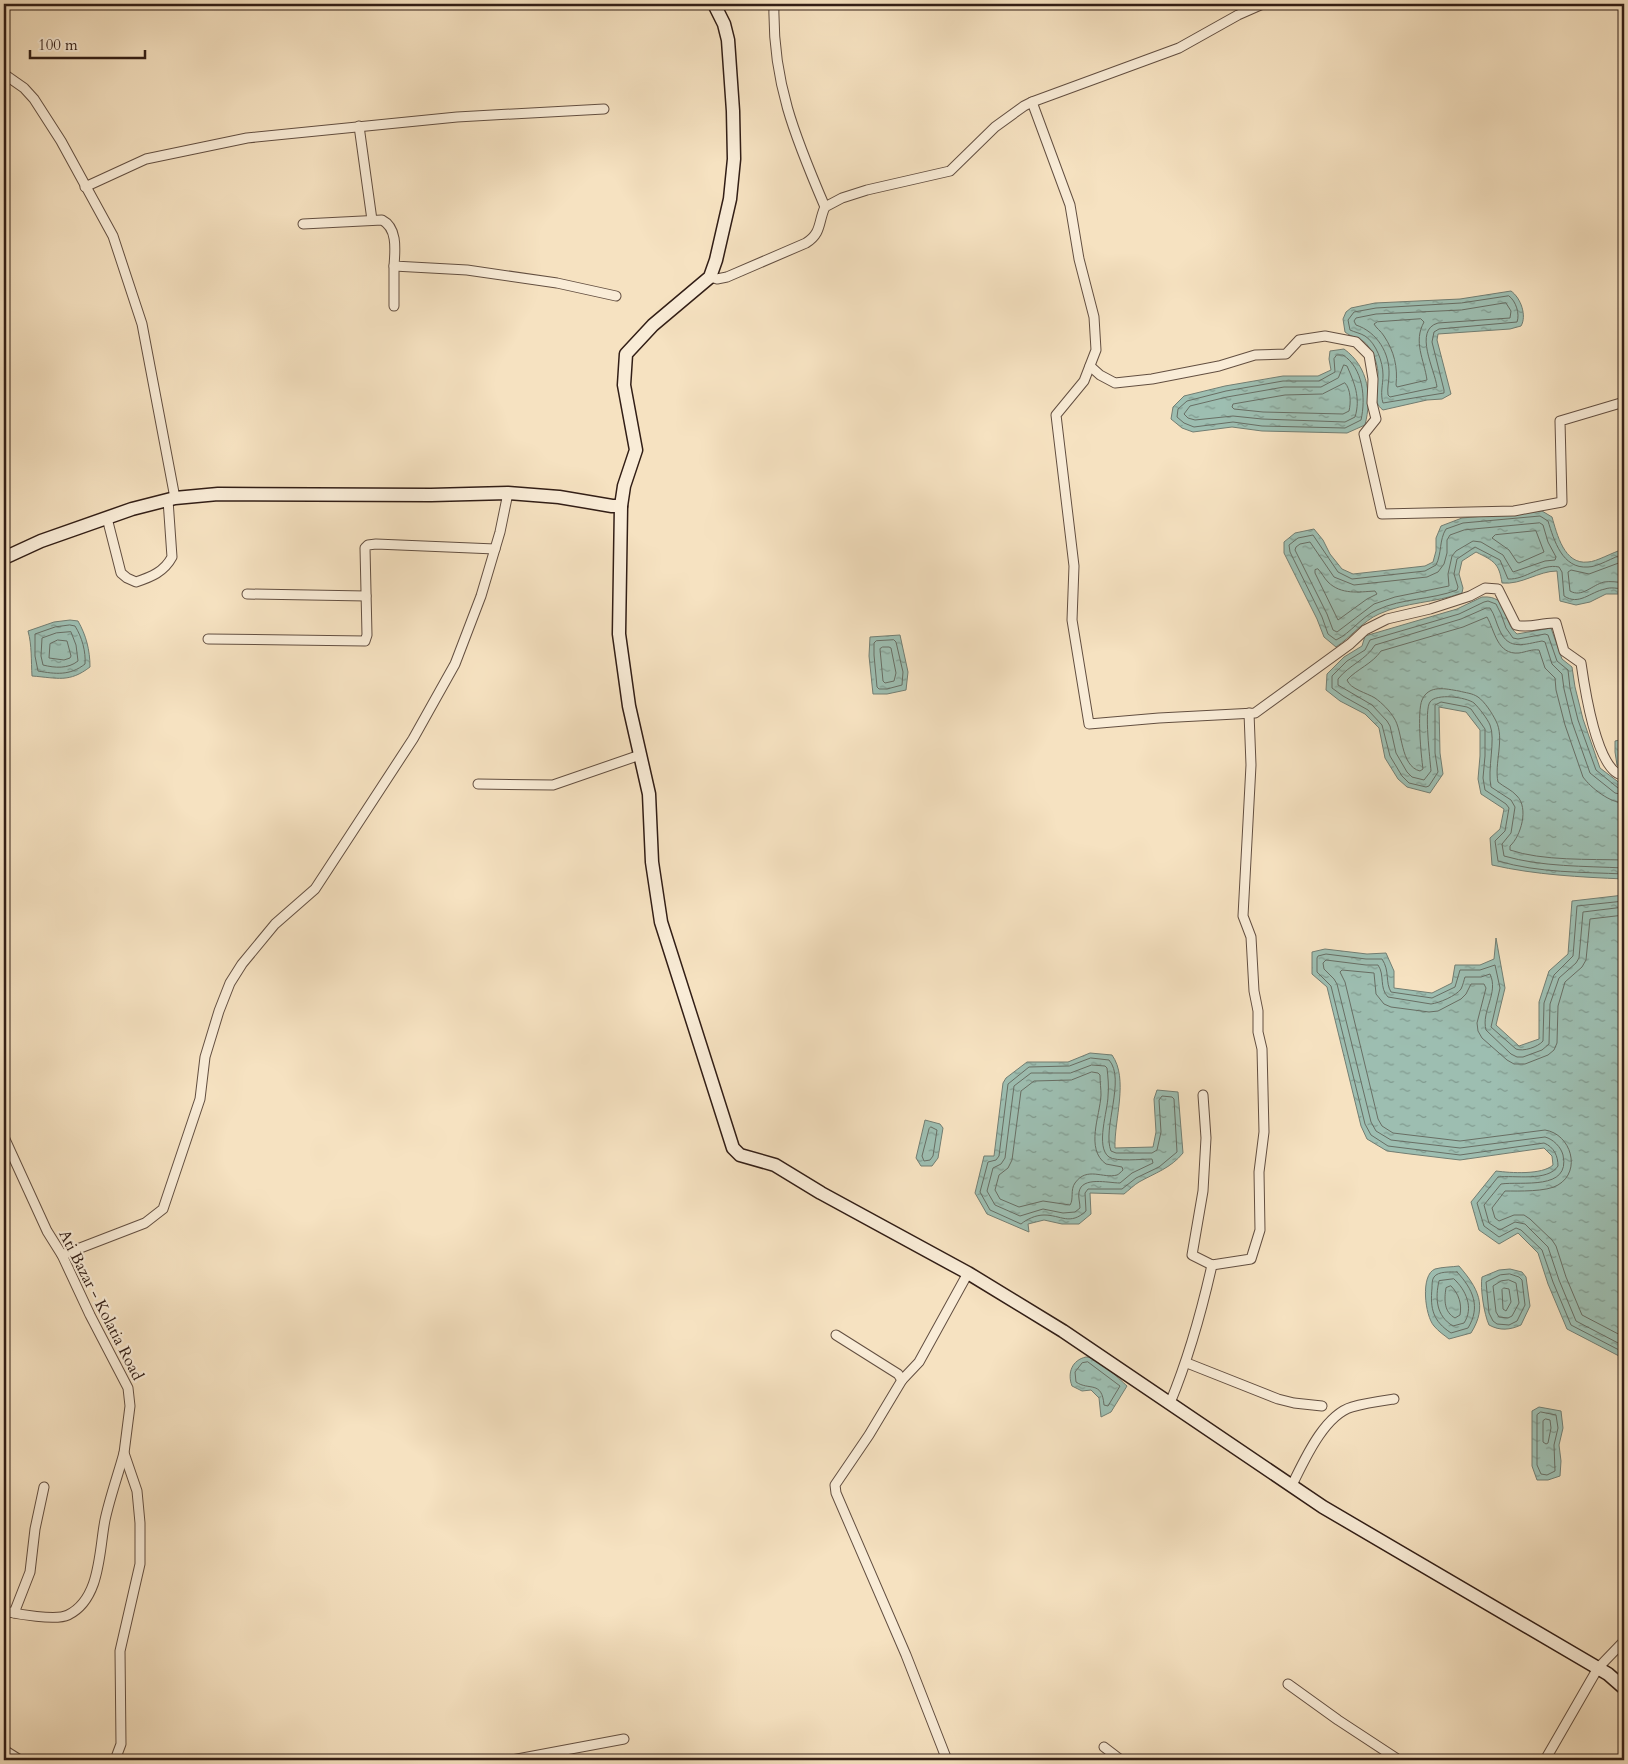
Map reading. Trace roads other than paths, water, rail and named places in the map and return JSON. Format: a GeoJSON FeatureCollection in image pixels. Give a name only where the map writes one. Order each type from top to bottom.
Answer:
{"type":"FeatureCollection","features":[{"type":"Feature","properties":{"kind":"street"},"geometry":{"type":"LineString","coordinates":[[714,4],[724,24],[728,40],[734,159],[730,199],[716,260],[710,277],[653,325],[626,354],[624,384],[636,450],[624,486],[621,506],[619,634],[628,706],[649,794],[652,862],[661,922],[733,1148],[740,1155],[775,1165],[821,1193],[968,1273],[1063,1331],[1323,1506],[1608,1674],[1624,1688]]}},
{"type":"Feature","properties":{"kind":"street"},"geometry":{"type":"LineString","coordinates":[[710,277],[717,279],[727,277],[806,243],[814,238],[819,230],[825,207],[790,120],[779,77],[774,29],[774,4]]}},
{"type":"Feature","properties":{"kind":"street"},"geometry":{"type":"LineString","coordinates":[[825,207],[842,198],[867,190],[950,170],[995,127],[1024,106],[1179,48],[1238,15],[1263,4]]}},
{"type":"Feature","properties":{"kind":"street"},"geometry":{"type":"LineString","coordinates":[[4,74],[24,88],[34,99],[61,141],[113,236],[142,324],[172,499],[172,557],[155,575],[136,582],[128,578],[122,573],[107,518]]}},
{"type":"Feature","properties":{"kind":"street"},"geometry":{"type":"LineString","coordinates":[[1032,102],[1070,205],[1079,259],[1094,317],[1096,350],[1090,366],[1084,381],[1056,414],[1074,566],[1072,620],[1089,724],[1255,713],[1350,644],[1366,630],[1387,619],[1430,609],[1470,596],[1485,588],[1498,589],[1516,625],[1526,628],[1556,623],[1564,651],[1581,663],[1588,705],[1599,747],[1613,771],[1620,776],[1624,776]]}},
{"type":"Feature","properties":{"kind":"street"},"geometry":{"type":"LineString","coordinates":[[85,187],[146,159],[247,138],[478,116],[604,109]]}},
{"type":"Feature","properties":{"kind":"street"},"geometry":{"type":"LineString","coordinates":[[359,126],[372,220]]}},
{"type":"Feature","properties":{"kind":"street"},"geometry":{"type":"LineString","coordinates":[[303,224],[372,220],[382,220],[388,223],[393,233],[395,245],[394,306]]}},
{"type":"Feature","properties":{"kind":"street"},"geometry":{"type":"LineString","coordinates":[[394,266],[467,270],[557,284],[616,296]]}},
{"type":"Feature","properties":{"kind":"street"},"geometry":{"type":"LineString","coordinates":[[1090,366],[1100,375],[1115,383],[1152,379],[1219,366],[1255,355],[1286,354],[1299,340],[1325,336],[1356,342],[1369,356],[1373,379],[1372,403],[1376,419],[1364,434],[1382,514],[1514,511],[1562,502],[1560,421],[1624,402]]}},
{"type":"Feature","properties":{"kind":"street"},"geometry":{"type":"LineString","coordinates":[[4,558],[41,541],[132,509],[172,499],[218,494],[431,495],[513,493],[559,497],[621,506]]}},
{"type":"Feature","properties":{"kind":"street"},"geometry":{"type":"LineString","coordinates":[[62,1255],[145,1223],[163,1210],[200,1099],[205,1057],[218,1011],[230,983],[242,964],[275,924],[315,889],[413,739],[455,664],[481,596],[513,493]]}},
{"type":"Feature","properties":{"kind":"street"},"geometry":{"type":"LineString","coordinates":[[208,639],[365,641],[367,635],[365,548],[368,545],[496,549]]}},
{"type":"Feature","properties":{"kind":"street"},"geometry":{"type":"LineString","coordinates":[[247,594],[366,596]]}},
{"type":"Feature","properties":{"kind":"street"},"geometry":{"type":"LineString","coordinates":[[1204,1095],[1206,1138],[1203,1191],[1192,1255],[1212,1265],[1251,1260],[1260,1230],[1259,1172],[1264,1132],[1262,1049],[1258,1032],[1258,1011],[1254,991],[1251,937],[1243,916],[1251,765],[1249,713]]}},
{"type":"Feature","properties":{"kind":"street"},"geometry":{"type":"LineString","coordinates":[[478,784],[553,785],[640,755]]}},
{"type":"Feature","properties":{"kind":"street","name":"Ati Bazar - Kolatia Road"},"geometry":{"type":"LineString","coordinates":[[4,1137],[48,1231],[62,1255],[90,1315],[128,1388],[130,1406],[124,1453],[137,1490],[140,1523],[140,1564],[120,1651],[121,1744],[116,1760]]}},
{"type":"Feature","properties":{"kind":"street"},"geometry":{"type":"LineString","coordinates":[[1170,1403],[1187,1363],[1201,1315],[1212,1265]]}},
{"type":"Feature","properties":{"kind":"street"},"geometry":{"type":"LineString","coordinates":[[947,1760],[906,1655],[836,1493],[835,1485],[869,1435],[902,1380],[919,1362],[968,1273]]}},
{"type":"Feature","properties":{"kind":"street"},"geometry":{"type":"LineString","coordinates":[[836,1335],[890,1368],[902,1380]]}},
{"type":"Feature","properties":{"kind":"street"},"geometry":{"type":"LineString","coordinates":[[1187,1363],[1278,1399],[1322,1406]]}},
{"type":"Feature","properties":{"kind":"street"},"geometry":{"type":"LineString","coordinates":[[1292,1485],[1311,1447],[1330,1421],[1350,1407],[1394,1399]]}},
{"type":"Feature","properties":{"kind":"street"},"geometry":{"type":"LineString","coordinates":[[4,1611],[48,1617],[67,1616],[83,1604],[99,1568],[105,1520],[124,1453]]}},
{"type":"Feature","properties":{"kind":"street"},"geometry":{"type":"LineString","coordinates":[[14,1613],[30,1572],[35,1529],[44,1486]]}},
{"type":"Feature","properties":{"kind":"street"},"geometry":{"type":"LineString","coordinates":[[1545,1760],[1598,1668],[1624,1641]]}},
{"type":"Feature","properties":{"kind":"street"},"geometry":{"type":"LineString","coordinates":[[1288,1684],[1399,1760]]}},
{"type":"Feature","properties":{"kind":"street"},"geometry":{"type":"LineString","coordinates":[[511,1760],[624,1739]]}},
{"type":"Feature","properties":{"kind":"street"},"geometry":{"type":"LineString","coordinates":[[1104,1747],[1121,1760]]}},
{"type":"Feature","properties":{"kind":"street"},"geometry":{"type":"LineString","coordinates":[[4,1750],[20,1760]]}},
{"type":"Feature","properties":{"kind":"water"},"geometry":{"type":"Polygon","coordinates":[[[1511,291],[1518,298],[1522,307],[1523,322],[1521,326],[1510,329],[1438,334],[1437,340],[1451,394],[1442,399],[1427,400],[1383,410],[1379,407],[1376,398],[1378,372],[1375,359],[1366,343],[1345,332],[1343,319],[1346,312],[1351,308],[1375,303],[1460,299],[1511,291]]]}},
{"type":"Feature","properties":{"kind":"water"},"geometry":{"type":"Polygon","coordinates":[[[1344,349],[1359,365],[1368,393],[1365,425],[1347,433],[1262,431],[1232,427],[1193,432],[1182,428],[1171,419],[1173,407],[1184,396],[1225,386],[1283,376],[1318,376],[1331,370],[1330,351],[1344,349]]]}},
{"type":"Feature","properties":{"kind":"water"},"geometry":{"type":"Polygon","coordinates":[[[1542,511],[1552,517],[1559,540],[1567,554],[1573,559],[1580,562],[1591,562],[1624,549],[1624,598],[1621,594],[1606,594],[1590,602],[1576,605],[1560,601],[1557,571],[1543,573],[1516,582],[1502,583],[1495,563],[1476,552],[1462,561],[1459,574],[1463,588],[1462,593],[1399,607],[1379,614],[1336,647],[1324,637],[1284,553],[1284,542],[1295,533],[1314,529],[1342,569],[1353,574],[1425,566],[1433,562],[1436,551],[1436,538],[1441,526],[1462,518],[1542,511]]]}},
{"type":"Feature","properties":{"kind":"water"},"geometry":{"type":"Polygon","coordinates":[[[1482,597],[1491,597],[1502,604],[1512,629],[1517,634],[1551,628],[1562,659],[1572,667],[1583,719],[1600,768],[1621,784],[1624,784],[1624,879],[1542,873],[1492,865],[1490,838],[1500,829],[1504,809],[1481,794],[1478,779],[1480,730],[1466,712],[1439,707],[1440,753],[1443,774],[1430,793],[1407,787],[1398,779],[1385,758],[1379,728],[1365,714],[1340,701],[1326,690],[1327,674],[1344,657],[1362,646],[1365,636],[1457,609],[1482,597]]]}},
{"type":"Feature","properties":{"kind":"water"},"geometry":{"type":"Polygon","coordinates":[[[78,621],[83,632],[87,643],[90,667],[76,675],[63,678],[32,676],[31,647],[28,631],[54,622],[78,621]]]}},
{"type":"Feature","properties":{"kind":"water"},"geometry":{"type":"Polygon","coordinates":[[[900,635],[908,672],[906,690],[887,694],[873,694],[869,656],[870,637],[900,635]]]}},
{"type":"Feature","properties":{"kind":"water"},"geometry":{"type":"Polygon","coordinates":[[[1624,739],[1624,769],[1617,765],[1615,741],[1624,739]]]}},
{"type":"Feature","properties":{"kind":"water"},"geometry":{"type":"Polygon","coordinates":[[[1624,895],[1624,1355],[1619,1356],[1567,1329],[1548,1284],[1538,1253],[1518,1233],[1499,1244],[1479,1230],[1471,1202],[1496,1171],[1534,1172],[1553,1165],[1552,1156],[1544,1148],[1460,1160],[1387,1151],[1367,1139],[1361,1126],[1327,987],[1312,974],[1312,952],[1325,949],[1367,954],[1386,953],[1394,971],[1394,988],[1432,993],[1452,983],[1455,965],[1480,965],[1494,959],[1496,938],[1505,988],[1496,1025],[1519,1046],[1539,1039],[1539,1002],[1549,971],[1568,954],[1572,901],[1624,895]]]}},
{"type":"Feature","properties":{"kind":"water"},"geometry":{"type":"Polygon","coordinates":[[[1090,1053],[1112,1055],[1120,1076],[1120,1100],[1115,1148],[1153,1147],[1156,1132],[1154,1099],[1157,1090],[1178,1092],[1183,1153],[1168,1166],[1139,1182],[1124,1194],[1090,1193],[1091,1214],[1079,1224],[1062,1224],[1044,1220],[1028,1224],[1029,1232],[987,1214],[975,1193],[984,1156],[994,1156],[1003,1083],[1006,1078],[1027,1062],[1068,1062],[1090,1053]]]}},
{"type":"Feature","properties":{"kind":"water"},"geometry":{"type":"Polygon","coordinates":[[[925,1120],[940,1124],[943,1128],[938,1158],[932,1166],[921,1166],[916,1158],[925,1120]]]}},
{"type":"Feature","properties":{"kind":"water"},"geometry":{"type":"Polygon","coordinates":[[[1459,1266],[1476,1290],[1480,1306],[1479,1314],[1471,1333],[1449,1339],[1437,1330],[1428,1314],[1426,1305],[1427,1279],[1435,1269],[1459,1266]]]}},
{"type":"Feature","properties":{"kind":"water"},"geometry":{"type":"Polygon","coordinates":[[[1510,1269],[1522,1272],[1526,1277],[1530,1306],[1521,1325],[1509,1329],[1501,1329],[1489,1325],[1487,1320],[1482,1294],[1482,1277],[1499,1270],[1510,1269]]]}},
{"type":"Feature","properties":{"kind":"water"},"geometry":{"type":"Polygon","coordinates":[[[1086,1357],[1102,1364],[1127,1386],[1111,1412],[1101,1417],[1099,1398],[1091,1390],[1082,1391],[1072,1386],[1070,1376],[1072,1368],[1077,1361],[1086,1357]]]}},
{"type":"Feature","properties":{"kind":"water"},"geometry":{"type":"Polygon","coordinates":[[[1539,1407],[1561,1411],[1563,1428],[1559,1445],[1560,1476],[1548,1480],[1537,1480],[1532,1466],[1532,1411],[1539,1407]]]}}]}
